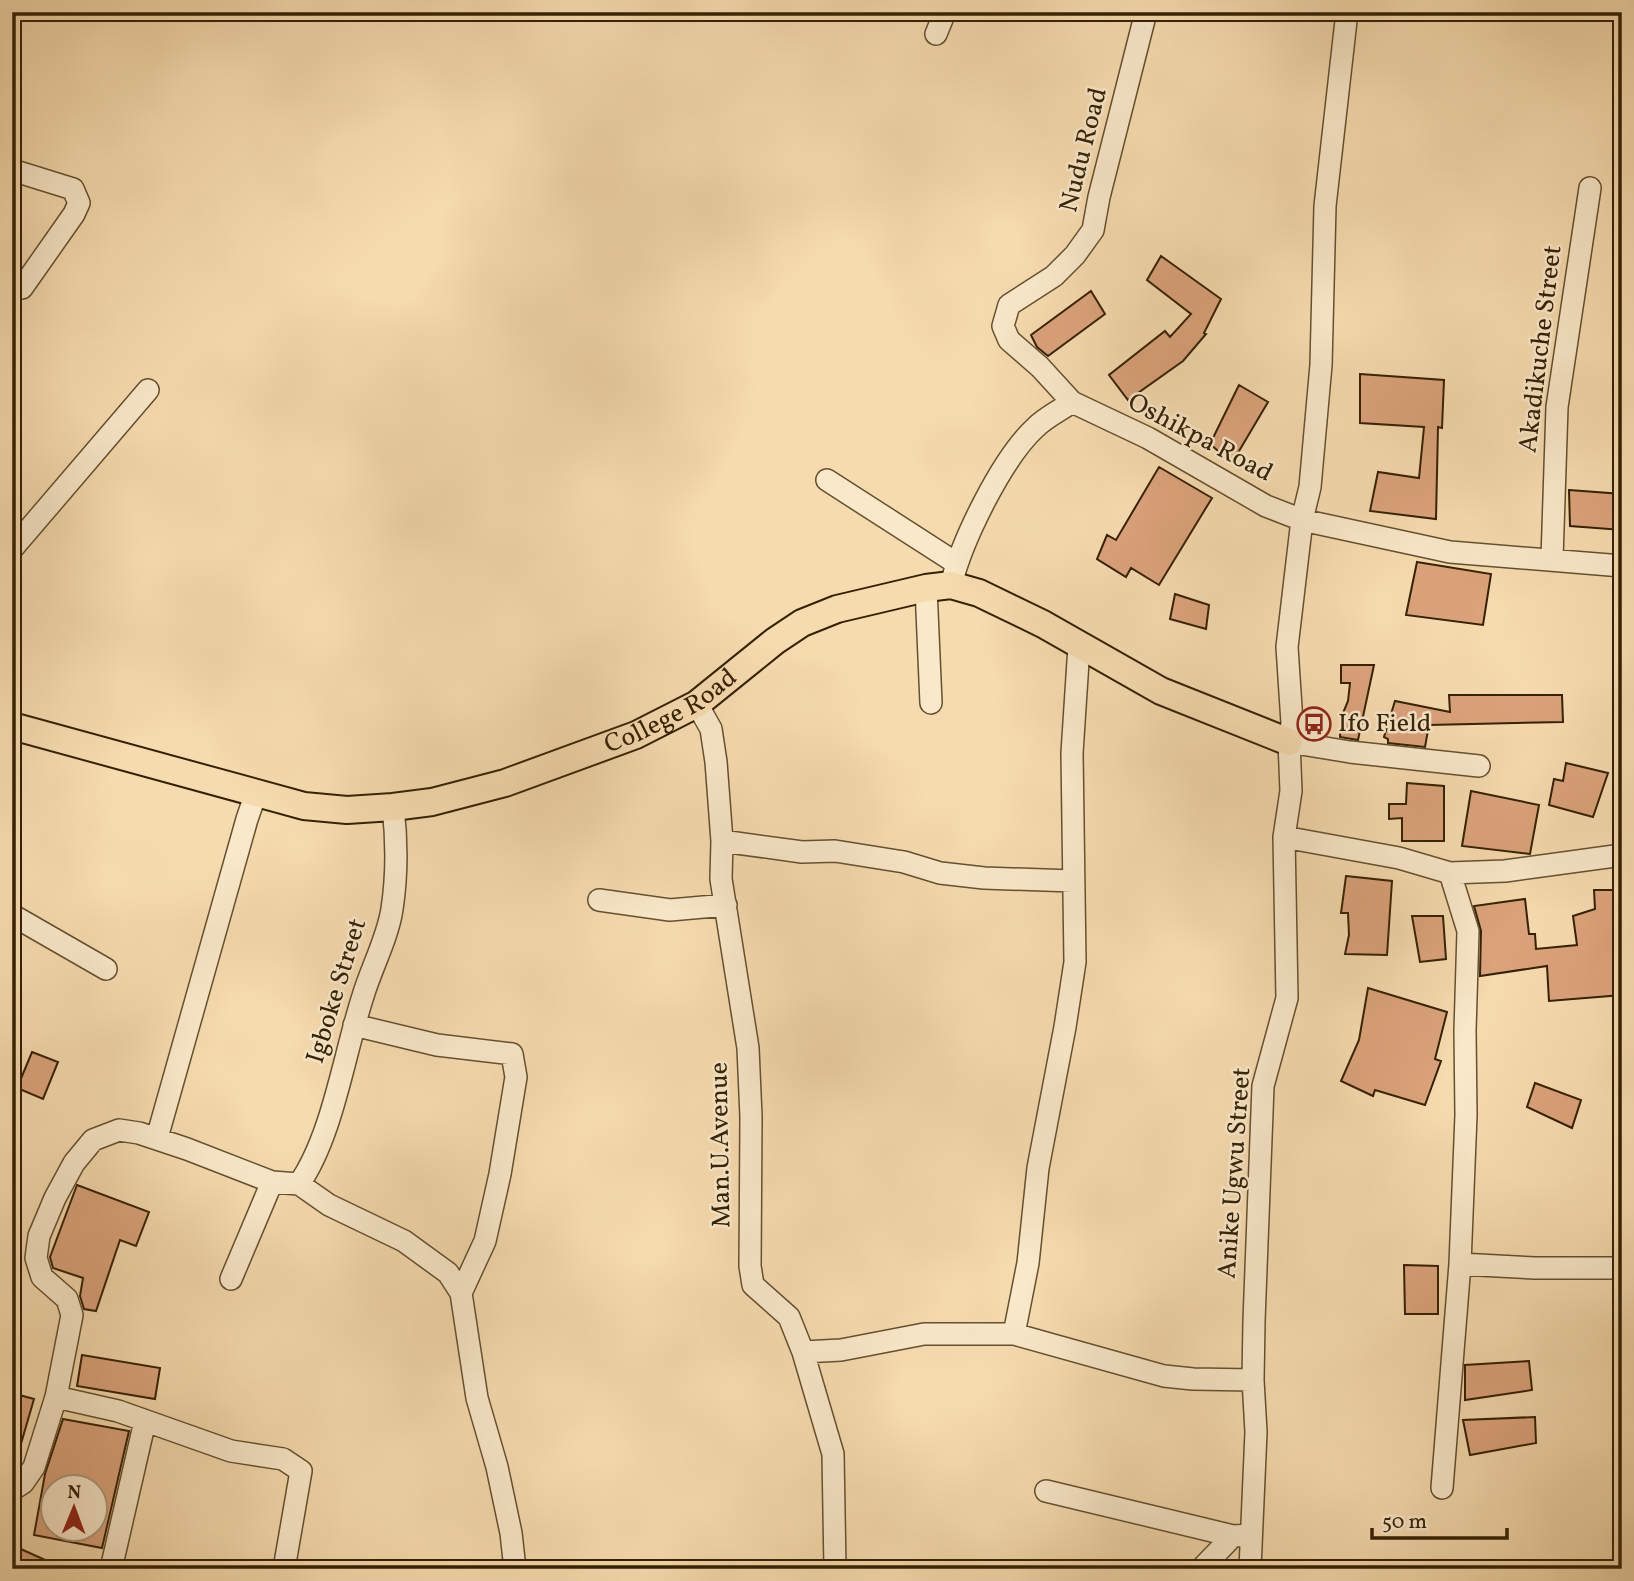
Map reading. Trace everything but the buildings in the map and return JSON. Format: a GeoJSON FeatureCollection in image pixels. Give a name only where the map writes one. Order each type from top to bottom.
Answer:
{"type":"FeatureCollection","features":[{"type":"Feature","properties":{"kind":"main road"},"geometry":{"type":"LineString","coordinates":[[944,578],[1043,624],[1161,691],[1289,742]]}},
{"type":"Feature","properties":{"kind":"main road","name":"College Road"},"geometry":{"type":"LineString","coordinates":[[12,726],[303,806],[347,810],[432,802],[505,783],[636,735],[697,704],[775,641],[802,623],[836,609],[944,578]]}},
{"type":"Feature","properties":{"kind":"street"},"geometry":{"type":"LineString","coordinates":[[936,34],[945,12]]}},
{"type":"Feature","properties":{"kind":"street","name":"Nudu Road"},"geometry":{"type":"LineString","coordinates":[[1072,402],[1041,367],[1009,340],[1003,326],[1009,305],[1054,276],[1075,255],[1093,230],[1146,12]]}},
{"type":"Feature","properties":{"kind":"street","name":"Anike Ugwu Street"},"geometry":{"type":"LineString","coordinates":[[1250,1569],[1242,1535],[1256,1433],[1253,1380],[1263,1086],[1287,998],[1284,837],[1290,791],[1289,742],[1292,723],[1287,647],[1302,520],[1310,487],[1321,365],[1325,206],[1347,12]]}},
{"type":"Feature","properties":{"kind":"street"},"geometry":{"type":"LineString","coordinates":[[12,170],[73,189],[79,203],[22,288]]}},
{"type":"Feature","properties":{"kind":"street","name":"Akadikuche Street"},"geometry":{"type":"LineString","coordinates":[[1552,559],[1557,407],[1590,188]]}},
{"type":"Feature","properties":{"kind":"street"},"geometry":{"type":"LineString","coordinates":[[12,548],[148,390]]}},
{"type":"Feature","properties":{"kind":"street"},"geometry":{"type":"LineString","coordinates":[[931,703],[944,578],[1011,456],[1036,426],[1072,402]]}},
{"type":"Feature","properties":{"kind":"street","name":"Oshikpa Road"},"geometry":{"type":"LineString","coordinates":[[1072,402],[1148,438],[1266,506],[1302,520],[1450,552],[1622,566]]}},
{"type":"Feature","properties":{"kind":"street"},"geometry":{"type":"LineString","coordinates":[[827,480],[944,578]]}},
{"type":"Feature","properties":{"kind":"street"},"geometry":{"type":"LineString","coordinates":[[1014,1334],[1028,1263],[1038,1168],[1075,962],[1072,753],[1079,646]]}},
{"type":"Feature","properties":{"kind":"street","name":"Man.U.Avenue"},"geometry":{"type":"LineString","coordinates":[[697,704],[711,729],[716,762],[722,841],[721,879],[748,1048],[751,1117],[750,1266],[753,1285],[789,1317],[803,1352],[833,1454],[835,1569]]}},
{"type":"Feature","properties":{"kind":"street"},"geometry":{"type":"LineString","coordinates":[[1289,742],[1350,752],[1479,766]]}},
{"type":"Feature","properties":{"kind":"street"},"geometry":{"type":"LineString","coordinates":[[157,1138],[256,793]]}},
{"type":"Feature","properties":{"kind":"street","name":"Igboke Street"},"geometry":{"type":"LineString","coordinates":[[299,1184],[312,1166],[324,1134],[354,1025],[392,912],[396,834],[393,807]]}},
{"type":"Feature","properties":{"kind":"street"},"geometry":{"type":"LineString","coordinates":[[1284,837],[1399,858],[1450,873],[1505,871],[1622,855]]}},
{"type":"Feature","properties":{"kind":"street"},"geometry":{"type":"LineString","coordinates":[[722,841],[802,852],[835,851],[904,862],[940,873],[984,878],[1073,881]]}},
{"type":"Feature","properties":{"kind":"street"},"geometry":{"type":"LineString","coordinates":[[1442,1488],[1460,1264],[1468,997],[1468,931],[1450,873]]}},
{"type":"Feature","properties":{"kind":"street"},"geometry":{"type":"LineString","coordinates":[[599,900],[670,909],[726,905]]}},
{"type":"Feature","properties":{"kind":"street"},"geometry":{"type":"LineString","coordinates":[[12,915],[106,969]]}},
{"type":"Feature","properties":{"kind":"street"},"geometry":{"type":"LineString","coordinates":[[354,1025],[437,1045],[512,1054],[516,1077],[500,1174],[485,1241],[461,1293]]}},
{"type":"Feature","properties":{"kind":"street"},"geometry":{"type":"LineString","coordinates":[[12,1489],[23,1483],[34,1467],[56,1397],[72,1315],[67,1299],[42,1278],[36,1258],[39,1236],[74,1163],[93,1140],[119,1130],[139,1133],[272,1182],[299,1184],[329,1205],[404,1241],[448,1273],[461,1293],[477,1398],[500,1480],[515,1569]]}},
{"type":"Feature","properties":{"kind":"street"},"geometry":{"type":"LineString","coordinates":[[232,1279],[272,1182]]}},
{"type":"Feature","properties":{"kind":"street"},"geometry":{"type":"LineString","coordinates":[[1460,1264],[1535,1268],[1622,1268]]}},
{"type":"Feature","properties":{"kind":"street"},"geometry":{"type":"LineString","coordinates":[[803,1352],[841,1350],[924,1335],[1014,1334],[1164,1376],[1253,1380]]}},
{"type":"Feature","properties":{"kind":"street"},"geometry":{"type":"LineString","coordinates":[[56,1397],[118,1411],[231,1451],[283,1459],[301,1471],[284,1569]]}},
{"type":"Feature","properties":{"kind":"street"},"geometry":{"type":"LineString","coordinates":[[111,1569],[145,1420]]}},
{"type":"Feature","properties":{"kind":"street"},"geometry":{"type":"LineString","coordinates":[[1046,1491],[1242,1535]]}},
{"type":"Feature","properties":{"kind":"street"},"geometry":{"type":"LineString","coordinates":[[1201,1569],[1242,1535]]}},
{"type":"Feature","properties":{"kind":"place","name":"Ifo Field"},"geometry":{"type":"Point","coordinates":[1314,724]}}]}
